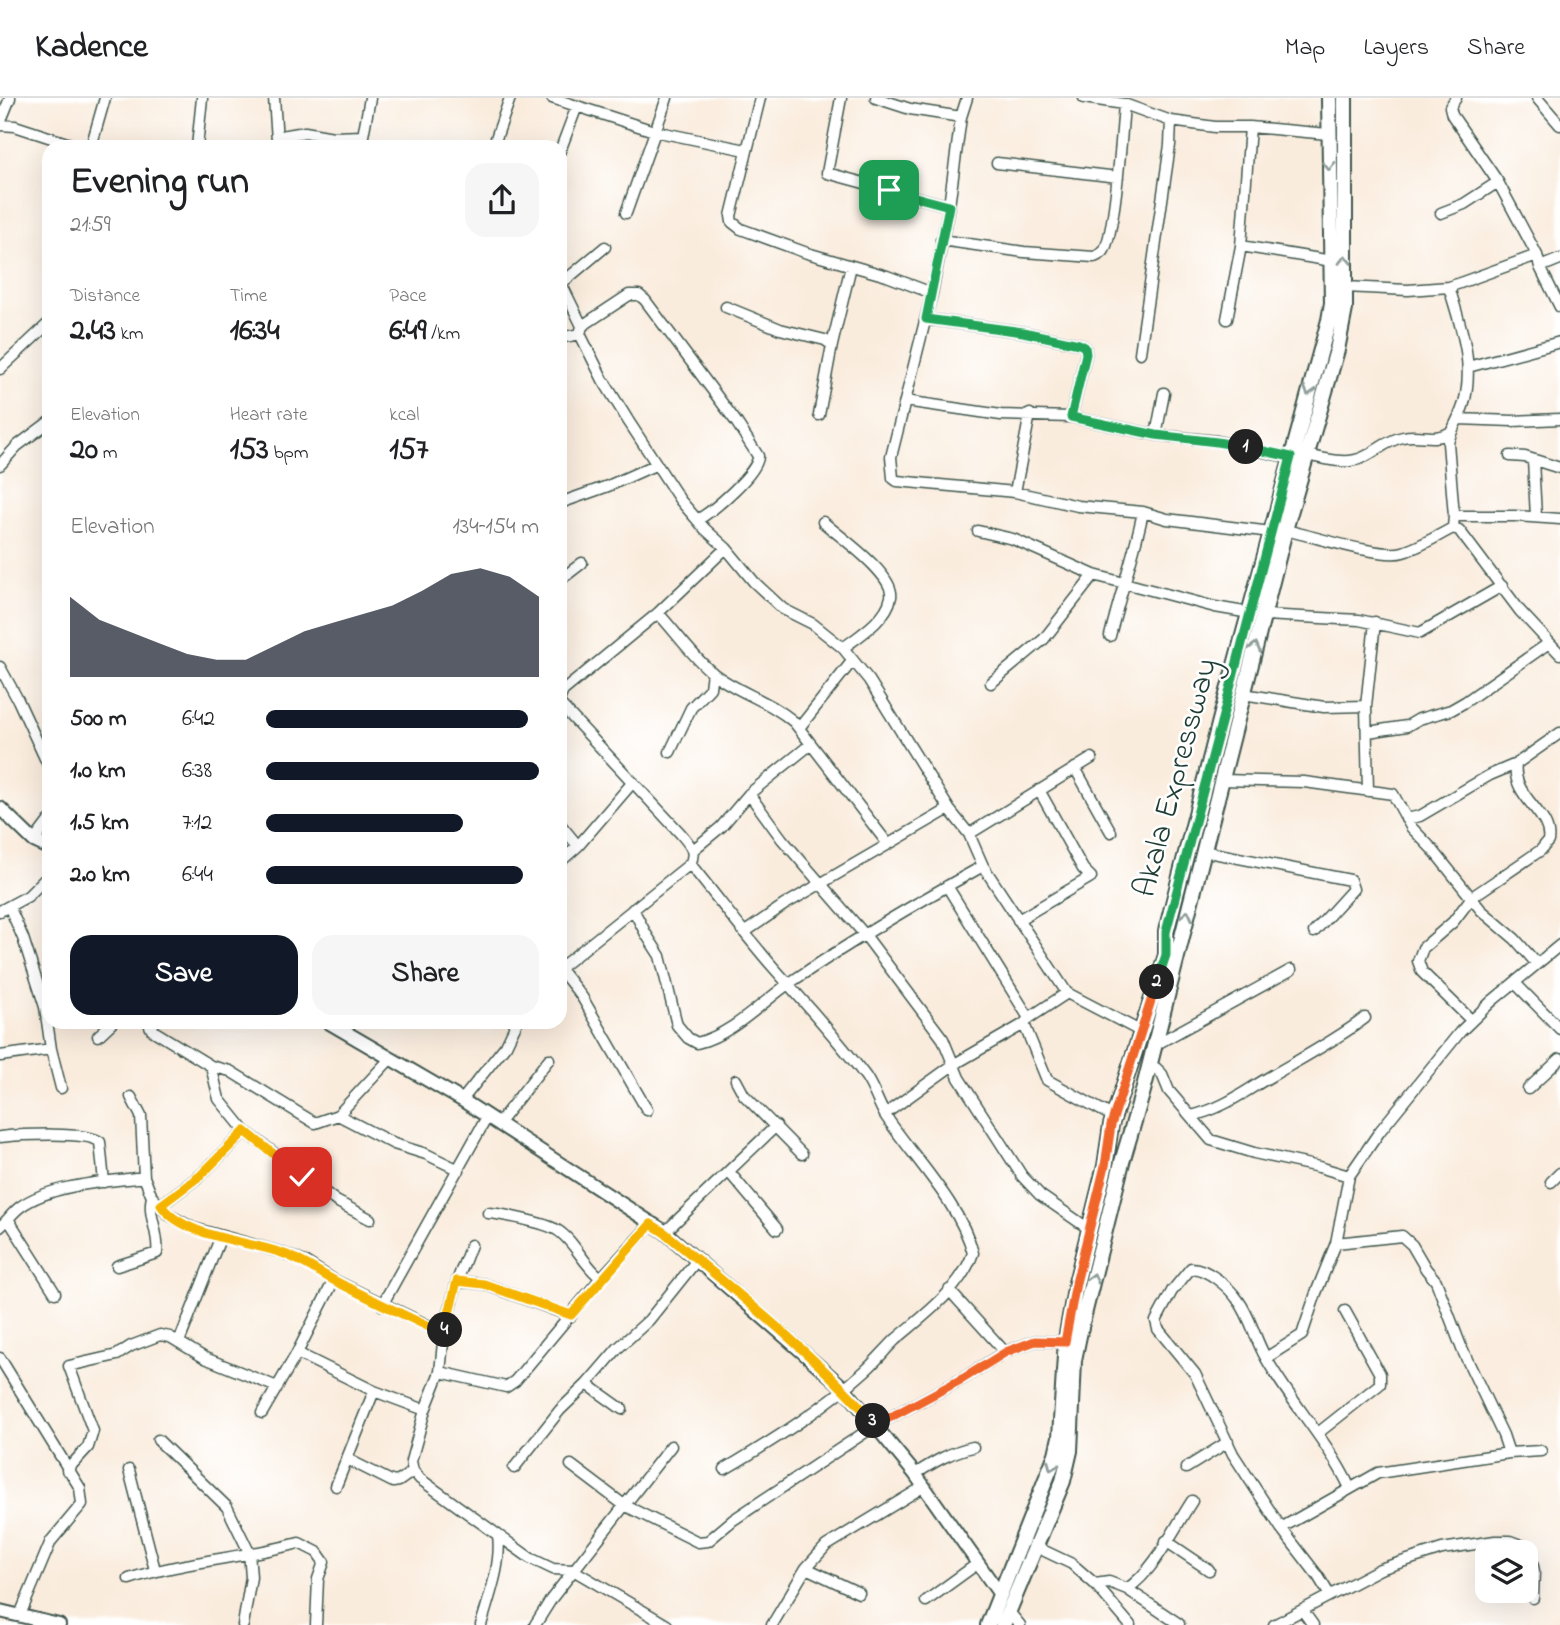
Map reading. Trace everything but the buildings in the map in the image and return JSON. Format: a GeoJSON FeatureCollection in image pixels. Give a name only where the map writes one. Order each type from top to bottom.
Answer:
{"type":"FeatureCollection","features":[{"type":"Feature","properties":{"kind":"main road","name":"Akala Expressway"},"geometry":{"type":"LineString","coordinates":[[988,1625],[1056,1454],[1060,1437],[1065,1342],[1105,1166],[1112,1121],[1166,955],[1166,932],[1257,614],[1298,456],[1329,320],[1332,303],[1332,261],[1329,98]]}},
{"type":"Feature","properties":{"kind":"main road","name":"Akala Expressway"},"geometry":{"type":"LineString","coordinates":[[1298,456],[1337,351],[1345,309],[1345,98]]}},
{"type":"Feature","properties":{"kind":"main road","name":"Akala Expressway"},"geometry":{"type":"LineString","coordinates":[[1006,1619],[1063,1481],[1070,1451],[1074,1360],[1078,1341],[1122,1161],[1143,1091],[1222,780],[1243,694],[1257,614]]}},
{"type":"Feature","properties":{"kind":"main road"},"geometry":{"type":"LineString","coordinates":[[1123,1084],[1143,1091]]}},
{"type":"Feature","properties":{"kind":"main road"},"geometry":{"type":"LineString","coordinates":[[1112,1121],[1134,1119]]}},
{"type":"Feature","properties":{"kind":"street"},"geometry":{"type":"LineString","coordinates":[[10,98],[1,121],[58,140]]}},
{"type":"Feature","properties":{"kind":"street"},"geometry":{"type":"LineString","coordinates":[[93,140],[106,98]]}},
{"type":"Feature","properties":{"kind":"street"},"geometry":{"type":"LineString","coordinates":[[198,140],[202,98]]}},
{"type":"Feature","properties":{"kind":"street"},"geometry":{"type":"LineString","coordinates":[[274,98],[277,140]]}},
{"type":"Feature","properties":{"kind":"street"},"geometry":{"type":"LineString","coordinates":[[363,140],[370,98]]}},
{"type":"Feature","properties":{"kind":"street"},"geometry":{"type":"LineString","coordinates":[[495,140],[510,98]]}},
{"type":"Feature","properties":{"kind":"street"},"geometry":{"type":"LineString","coordinates":[[552,98],[654,131],[746,150]]}},
{"type":"Feature","properties":{"kind":"street"},"geometry":{"type":"LineString","coordinates":[[626,213],[667,98]]}},
{"type":"Feature","properties":{"kind":"street"},"geometry":{"type":"LineString","coordinates":[[760,98],[731,216],[732,222],[741,229],[796,249],[887,276],[932,293]]}},
{"type":"Feature","properties":{"kind":"street"},"geometry":{"type":"LineString","coordinates":[[841,98],[827,173],[949,206]]}},
{"type":"Feature","properties":{"kind":"street"},"geometry":{"type":"LineString","coordinates":[[876,98],[910,109],[961,117]]}},
{"type":"Feature","properties":{"kind":"street"},"geometry":{"type":"LineString","coordinates":[[967,98],[961,117],[949,206],[932,293],[891,457],[893,478],[897,481],[1015,492],[1078,506],[1143,512],[1167,519],[1278,531],[1321,538],[1339,545],[1400,554],[1453,528],[1459,530],[1560,654]]}},
{"type":"Feature","properties":{"kind":"street"},"geometry":{"type":"LineString","coordinates":[[1084,98],[1123,102],[1171,121],[1214,127],[1250,127],[1328,134]]}},
{"type":"Feature","properties":{"kind":"street"},"geometry":{"type":"LineString","coordinates":[[1456,98],[1450,107],[1452,115],[1498,182],[1537,255],[1560,307]]}},
{"type":"Feature","properties":{"kind":"street"},"geometry":{"type":"LineString","coordinates":[[1538,98],[1560,125]]}},
{"type":"Feature","properties":{"kind":"street"},"geometry":{"type":"LineString","coordinates":[[941,240],[1024,252],[1094,257],[1101,255],[1106,247],[1118,177],[1123,102]]}},
{"type":"Feature","properties":{"kind":"street"},"geometry":{"type":"LineString","coordinates":[[564,140],[577,106]]}},
{"type":"Feature","properties":{"kind":"street"},"geometry":{"type":"LineString","coordinates":[[1140,352],[1170,145],[1171,121]]}},
{"type":"Feature","properties":{"kind":"street"},"geometry":{"type":"LineString","coordinates":[[1227,319],[1241,246],[1250,127]]}},
{"type":"Feature","properties":{"kind":"street"},"geometry":{"type":"LineString","coordinates":[[279,140],[281,136],[305,132],[353,140]]}},
{"type":"Feature","properties":{"kind":"street"},"geometry":{"type":"LineString","coordinates":[[997,163],[1118,177]]}},
{"type":"Feature","properties":{"kind":"street"},"geometry":{"type":"LineString","coordinates":[[1441,213],[1464,204],[1498,182]]}},
{"type":"Feature","properties":{"kind":"street"},"geometry":{"type":"LineString","coordinates":[[1241,246],[1332,261]]}},
{"type":"Feature","properties":{"kind":"street"},"geometry":{"type":"LineString","coordinates":[[567,277],[605,247]]}},
{"type":"Feature","properties":{"kind":"street"},"geometry":{"type":"LineString","coordinates":[[1345,287],[1408,290],[1449,286],[1537,255]]}},
{"type":"Feature","properties":{"kind":"street"},"geometry":{"type":"LineString","coordinates":[[1541,267],[1560,259]]}},
{"type":"Feature","properties":{"kind":"street"},"geometry":{"type":"LineString","coordinates":[[818,415],[830,340],[851,266]]}},
{"type":"Feature","properties":{"kind":"street"},"geometry":{"type":"LineString","coordinates":[[1449,286],[1468,353],[1467,388],[1448,443],[1453,528]]}},
{"type":"Feature","properties":{"kind":"street"},"geometry":{"type":"LineString","coordinates":[[567,335],[581,330],[629,295],[639,295],[737,423],[758,456],[757,465],[708,514],[697,520]]}},
{"type":"Feature","properties":{"kind":"street"},"geometry":{"type":"LineString","coordinates":[[567,296],[603,380],[655,465],[697,520],[783,609],[813,624],[843,648],[853,660],[887,705],[950,809],[969,834],[984,866],[1067,993],[1140,1031]]}},
{"type":"Feature","properties":{"kind":"street"},"geometry":{"type":"LineString","coordinates":[[726,307],[780,329],[830,340]]}},
{"type":"Feature","properties":{"kind":"street"},"geometry":{"type":"LineString","coordinates":[[926,319],[1023,332],[1085,347],[1086,354],[1071,417]]}},
{"type":"Feature","properties":{"kind":"street"},"geometry":{"type":"LineString","coordinates":[[0,369],[42,330]]}},
{"type":"Feature","properties":{"kind":"street"},"geometry":{"type":"LineString","coordinates":[[1468,367],[1560,342]]}},
{"type":"Feature","properties":{"kind":"street"},"geometry":{"type":"LineString","coordinates":[[1156,435],[1164,393]]}},
{"type":"Feature","properties":{"kind":"street"},"geometry":{"type":"LineString","coordinates":[[905,401],[1001,415],[1071,417],[1156,435],[1343,462],[1361,458],[1383,444],[1403,437],[1442,437],[1451,432]]}},
{"type":"Feature","properties":{"kind":"street"},"geometry":{"type":"LineString","coordinates":[[1015,492],[1030,414]]}},
{"type":"Feature","properties":{"kind":"street"},"geometry":{"type":"LineString","coordinates":[[1458,419],[1560,419]]}},
{"type":"Feature","properties":{"kind":"street"},"geometry":{"type":"LineString","coordinates":[[0,465],[17,446],[42,427]]}},
{"type":"Feature","properties":{"kind":"street"},"geometry":{"type":"LineString","coordinates":[[1510,456],[1560,468]]}},
{"type":"Feature","properties":{"kind":"street"},"geometry":{"type":"LineString","coordinates":[[1533,460],[1535,517]]}},
{"type":"Feature","properties":{"kind":"street"},"geometry":{"type":"LineString","coordinates":[[567,500],[655,465]]}},
{"type":"Feature","properties":{"kind":"street"},"geometry":{"type":"LineString","coordinates":[[1110,636],[1143,512]]}},
{"type":"Feature","properties":{"kind":"street"},"geometry":{"type":"LineString","coordinates":[[1454,516],[1560,519]]}},
{"type":"Feature","properties":{"kind":"street"},"geometry":{"type":"LineString","coordinates":[[823,522],[880,571],[891,590],[891,599],[880,616],[843,648]]}},
{"type":"Feature","properties":{"kind":"street"},"geometry":{"type":"LineString","coordinates":[[978,531],[1013,539],[1094,575],[1123,581],[1141,589],[1257,614],[1375,622],[1412,633],[1426,631],[1502,586]]}},
{"type":"Feature","properties":{"kind":"street"},"geometry":{"type":"LineString","coordinates":[[567,691],[658,613],[726,548]]}},
{"type":"Feature","properties":{"kind":"street"},"geometry":{"type":"LineString","coordinates":[[567,575],[582,563]]}},
{"type":"Feature","properties":{"kind":"street"},"geometry":{"type":"LineString","coordinates":[[991,683],[1044,639],[1094,575]]}},
{"type":"Feature","properties":{"kind":"street"},"geometry":{"type":"LineString","coordinates":[[658,613],[712,672],[779,709],[799,728],[888,845]]}},
{"type":"Feature","properties":{"kind":"street"},"geometry":{"type":"LineString","coordinates":[[1368,791],[1366,706],[1375,622]]}},
{"type":"Feature","properties":{"kind":"street"},"geometry":{"type":"LineString","coordinates":[[1368,732],[1399,728],[1451,710],[1549,643]]}},
{"type":"Feature","properties":{"kind":"street"},"geometry":{"type":"LineString","coordinates":[[799,728],[853,660]]}},
{"type":"Feature","properties":{"kind":"street"},"geometry":{"type":"LineString","coordinates":[[0,667],[42,752]]}},
{"type":"Feature","properties":{"kind":"street"},"geometry":{"type":"LineString","coordinates":[[670,752],[691,708],[709,688],[712,672]]}},
{"type":"Feature","properties":{"kind":"street"},"geometry":{"type":"LineString","coordinates":[[1243,694],[1324,706],[1366,706]]}},
{"type":"Feature","properties":{"kind":"street"},"geometry":{"type":"LineString","coordinates":[[567,703],[633,782],[661,810],[693,850],[694,855],[690,864],[567,962]]}},
{"type":"Feature","properties":{"kind":"street"},"geometry":{"type":"LineString","coordinates":[[1406,820],[1420,816],[1490,775],[1516,764],[1560,733]]}},
{"type":"Feature","properties":{"kind":"street"},"geometry":{"type":"LineString","coordinates":[[693,850],[722,827],[749,794],[811,744]]}},
{"type":"Feature","properties":{"kind":"street"},"geometry":{"type":"LineString","coordinates":[[969,834],[1092,758]]}},
{"type":"Feature","properties":{"kind":"street"},"geometry":{"type":"LineString","coordinates":[[1471,1020],[1422,972],[1418,961],[1423,948],[1453,922],[1472,897],[1541,850],[1548,841],[1547,826],[1519,787],[1515,776],[1516,764]]}},
{"type":"Feature","properties":{"kind":"street"},"geometry":{"type":"LineString","coordinates":[[1075,768],[1111,832]]}},
{"type":"Feature","properties":{"kind":"street"},"geometry":{"type":"LineString","coordinates":[[1222,780],[1304,782],[1393,793],[1406,820],[1488,917],[1515,939],[1537,964]]}},
{"type":"Feature","properties":{"kind":"street"},"geometry":{"type":"LineString","coordinates":[[567,856],[579,846],[633,782]]}},
{"type":"Feature","properties":{"kind":"street"},"geometry":{"type":"LineString","coordinates":[[1018,920],[1091,877],[1083,869],[1039,790]]}},
{"type":"Feature","properties":{"kind":"street"},"geometry":{"type":"LineString","coordinates":[[749,794],[820,886],[865,935],[943,1039],[951,1069],[1022,1176],[1041,1195],[1089,1229]]}},
{"type":"Feature","properties":{"kind":"street"},"geometry":{"type":"LineString","coordinates":[[0,808],[34,841],[42,845]]}},
{"type":"Feature","properties":{"kind":"street"},"geometry":{"type":"LineString","coordinates":[[745,932],[784,905],[950,809]]}},
{"type":"Feature","properties":{"kind":"street"},"geometry":{"type":"LineString","coordinates":[[34,841],[42,830]]}},
{"type":"Feature","properties":{"kind":"street"},"geometry":{"type":"LineString","coordinates":[[567,832],[579,846]]}},
{"type":"Feature","properties":{"kind":"street"},"geometry":{"type":"LineString","coordinates":[[1203,851],[1350,880],[1353,889],[1314,932]]}},
{"type":"Feature","properties":{"kind":"street"},"geometry":{"type":"LineString","coordinates":[[690,864],[773,967],[823,1022],[868,1080],[885,1114],[918,1157],[964,1229],[973,1253],[970,1264],[949,1290],[867,1370],[778,1438],[725,1469]]}},
{"type":"Feature","properties":{"kind":"street"},"geometry":{"type":"LineString","coordinates":[[634,909],[660,956],[677,1025],[688,1038],[697,1043],[713,1037],[751,1014],[789,984],[865,935],[984,866]]}},
{"type":"Feature","properties":{"kind":"street"},"geometry":{"type":"LineString","coordinates":[[42,882],[28,896],[5,908],[23,938],[42,998]]}},
{"type":"Feature","properties":{"kind":"street"},"geometry":{"type":"LineString","coordinates":[[947,886],[1026,1021],[1047,1080],[1112,1121]]}},
{"type":"Feature","properties":{"kind":"street"},"geometry":{"type":"LineString","coordinates":[[1266,1358],[1303,1335],[1336,1243],[1349,1176],[1388,1121],[1471,1020],[1560,945]]}},
{"type":"Feature","properties":{"kind":"street"},"geometry":{"type":"LineString","coordinates":[[1153,1046],[1291,970]]}},
{"type":"Feature","properties":{"kind":"street"},"geometry":{"type":"LineString","coordinates":[[567,977],[582,997],[647,1110]]}},
{"type":"Feature","properties":{"kind":"street"},"geometry":{"type":"LineString","coordinates":[[1515,983],[1560,1029]]}},
{"type":"Feature","properties":{"kind":"street"},"geometry":{"type":"LineString","coordinates":[[885,1114],[1067,993]]}},
{"type":"Feature","properties":{"kind":"street"},"geometry":{"type":"LineString","coordinates":[[1191,1116],[1228,1104],[1273,1075],[1307,1058],[1364,1018]]}},
{"type":"Feature","properties":{"kind":"street"},"geometry":{"type":"LineString","coordinates":[[48,1029],[61,1088]]}},
{"type":"Feature","properties":{"kind":"street"},"geometry":{"type":"LineString","coordinates":[[98,1036],[106,1029]]}},
{"type":"Feature","properties":{"kind":"street"},"geometry":{"type":"LineString","coordinates":[[152,1029],[211,1066],[230,1071],[315,1123],[338,1115],[390,1059]]}},
{"type":"Feature","properties":{"kind":"street"},"geometry":{"type":"LineString","coordinates":[[340,1029],[462,1100],[665,1233],[697,1260],[844,1388],[915,1474],[999,1593]]}},
{"type":"Feature","properties":{"kind":"street"},"geometry":{"type":"LineString","coordinates":[[462,1100],[506,1045],[514,1029]]}},
{"type":"Feature","properties":{"kind":"street"},"geometry":{"type":"LineString","coordinates":[[0,1056],[51,1049]]}},
{"type":"Feature","properties":{"kind":"street"},"geometry":{"type":"LineString","coordinates":[[382,1305],[459,1170],[493,1121],[549,1059]]}},
{"type":"Feature","properties":{"kind":"street"},"geometry":{"type":"LineString","coordinates":[[1528,1089],[1560,1059]]}},
{"type":"Feature","properties":{"kind":"street"},"geometry":{"type":"LineString","coordinates":[[211,1066],[219,1099],[245,1131],[336,1201],[370,1219]]}},
{"type":"Feature","properties":{"kind":"street"},"geometry":{"type":"LineString","coordinates":[[1149,1066],[1162,1074],[1169,1091],[1211,1140],[1349,1176]]}},
{"type":"Feature","properties":{"kind":"street"},"geometry":{"type":"LineString","coordinates":[[736,1080],[744,1095],[802,1154]]}},
{"type":"Feature","properties":{"kind":"street"},"geometry":{"type":"LineString","coordinates":[[131,1097],[141,1116],[144,1177],[152,1197],[163,1209],[193,1228],[280,1252],[307,1264],[382,1305],[444,1334]]}},
{"type":"Feature","properties":{"kind":"street"},"geometry":{"type":"LineString","coordinates":[[338,1115],[394,1144],[426,1154],[459,1170]]}},
{"type":"Feature","properties":{"kind":"street"},"geometry":{"type":"LineString","coordinates":[[665,1233],[776,1126]]}},
{"type":"Feature","properties":{"kind":"street"},"geometry":{"type":"LineString","coordinates":[[155,1223],[163,1209],[245,1131]]}},
{"type":"Feature","properties":{"kind":"street"},"geometry":{"type":"LineString","coordinates":[[0,1137],[96,1138],[100,1142],[104,1182]]}},
{"type":"Feature","properties":{"kind":"street"},"geometry":{"type":"LineString","coordinates":[[729,1172],[777,1229]]}},
{"type":"Feature","properties":{"kind":"street"},"geometry":{"type":"LineString","coordinates":[[1551,1182],[1560,1174]]}},
{"type":"Feature","properties":{"kind":"street"},"geometry":{"type":"LineString","coordinates":[[55,1293],[4,1223],[22,1206],[48,1194],[83,1184],[144,1177]]}},
{"type":"Feature","properties":{"kind":"street"},"geometry":{"type":"LineString","coordinates":[[117,1266],[157,1253],[157,1233],[150,1206],[152,1197]]}},
{"type":"Feature","properties":{"kind":"street"},"geometry":{"type":"LineString","coordinates":[[488,1213],[557,1230],[590,1270],[601,1278]]}},
{"type":"Feature","properties":{"kind":"street"},"geometry":{"type":"LineString","coordinates":[[440,1371],[506,1387],[515,1381],[601,1278],[651,1224]]}},
{"type":"Feature","properties":{"kind":"street"},"geometry":{"type":"LineString","coordinates":[[179,1342],[221,1236]]}},
{"type":"Feature","properties":{"kind":"street"},"geometry":{"type":"LineString","coordinates":[[1336,1243],[1402,1236],[1412,1245],[1436,1281],[1462,1349],[1509,1453]]}},
{"type":"Feature","properties":{"kind":"street"},"geometry":{"type":"LineString","coordinates":[[471,1245],[457,1281],[444,1334],[440,1371],[425,1410],[411,1461],[413,1471],[530,1558],[553,1569],[573,1570],[667,1625]]}},
{"type":"Feature","properties":{"kind":"street"},"geometry":{"type":"LineString","coordinates":[[514,1468],[560,1410],[618,1348],[649,1320],[697,1260]]}},
{"type":"Feature","properties":{"kind":"street"},"geometry":{"type":"LineString","coordinates":[[1329,1594],[1281,1528],[1233,1454],[1195,1374],[1158,1329],[1156,1321],[1172,1291],[1191,1268],[1198,1268],[1212,1276],[1227,1287],[1239,1301],[1266,1358],[1318,1433],[1350,1488]]}},
{"type":"Feature","properties":{"kind":"street"},"geometry":{"type":"LineString","coordinates":[[262,1413],[297,1353],[334,1280]]}},
{"type":"Feature","properties":{"kind":"street"},"geometry":{"type":"LineString","coordinates":[[457,1281],[484,1284],[571,1315]]}},
{"type":"Feature","properties":{"kind":"street"},"geometry":{"type":"LineString","coordinates":[[949,1290],[1006,1352]]}},
{"type":"Feature","properties":{"kind":"street"},"geometry":{"type":"LineString","coordinates":[[1318,1433],[1380,1384],[1380,1374],[1345,1311]]}},
{"type":"Feature","properties":{"kind":"street"},"geometry":{"type":"LineString","coordinates":[[67,1470],[88,1447],[93,1431],[69,1367],[117,1355],[131,1346],[160,1335],[170,1337],[205,1358],[277,1387]]}},
{"type":"Feature","properties":{"kind":"street"},"geometry":{"type":"LineString","coordinates":[[571,1465],[624,1505],[698,1542],[708,1541],[733,1520],[876,1425],[964,1378],[1006,1352],[1035,1341],[1065,1342]]}},
{"type":"Feature","properties":{"kind":"street"},"geometry":{"type":"LineString","coordinates":[[297,1353],[374,1391],[425,1410]]}},
{"type":"Feature","properties":{"kind":"street"},"geometry":{"type":"LineString","coordinates":[[0,1358],[80,1488],[82,1504],[51,1541],[20,1615]]}},
{"type":"Feature","properties":{"kind":"street"},"geometry":{"type":"LineString","coordinates":[[587,1384],[622,1409]]}},
{"type":"Feature","properties":{"kind":"street"},"geometry":{"type":"LineString","coordinates":[[336,1486],[374,1391]]}},
{"type":"Feature","properties":{"kind":"street"},"geometry":{"type":"LineString","coordinates":[[158,1440],[227,1507],[249,1552],[251,1577],[243,1625]]}},
{"type":"Feature","properties":{"kind":"street"},"geometry":{"type":"LineString","coordinates":[[1186,1468],[1228,1442]]}},
{"type":"Feature","properties":{"kind":"street"},"geometry":{"type":"LineString","coordinates":[[535,1625],[573,1570],[671,1446]]}},
{"type":"Feature","properties":{"kind":"street"},"geometry":{"type":"LineString","coordinates":[[915,1474],[939,1458],[973,1447]]}},
{"type":"Feature","properties":{"kind":"street"},"geometry":{"type":"LineString","coordinates":[[1281,1528],[1378,1473],[1509,1453],[1541,1451]]}},
{"type":"Feature","properties":{"kind":"street"},"geometry":{"type":"LineString","coordinates":[[347,1459],[393,1482],[413,1471]]}},
{"type":"Feature","properties":{"kind":"street"},"geometry":{"type":"LineString","coordinates":[[129,1471],[155,1570]]}},
{"type":"Feature","properties":{"kind":"street"},"geometry":{"type":"LineString","coordinates":[[772,1625],[806,1568],[826,1546],[923,1487]]}},
{"type":"Feature","properties":{"kind":"street"},"geometry":{"type":"LineString","coordinates":[[1127,1589],[1147,1572],[1192,1501]]}},
{"type":"Feature","properties":{"kind":"street"},"geometry":{"type":"LineString","coordinates":[[481,1625],[492,1586],[498,1535]]}},
{"type":"Feature","properties":{"kind":"street"},"geometry":{"type":"LineString","coordinates":[[1166,1541],[1209,1570]]}},
{"type":"Feature","properties":{"kind":"street"},"geometry":{"type":"LineString","coordinates":[[129,1578],[155,1570],[172,1569],[299,1543],[317,1552],[324,1562],[318,1579],[316,1625]]}},
{"type":"Feature","properties":{"kind":"street"},"geometry":{"type":"LineString","coordinates":[[1274,1625],[1380,1569],[1442,1549],[1475,1545]]}},
{"type":"Feature","properties":{"kind":"street"},"geometry":{"type":"LineString","coordinates":[[1034,1546],[1072,1564],[1095,1584],[1130,1625]]}},
{"type":"Feature","properties":{"kind":"street"},"geometry":{"type":"LineString","coordinates":[[926,1601],[977,1564]]}},
{"type":"Feature","properties":{"kind":"street"},"geometry":{"type":"LineString","coordinates":[[806,1568],[859,1593]]}},
{"type":"Feature","properties":{"kind":"street"},"geometry":{"type":"LineString","coordinates":[[1095,1584],[1109,1582],[1127,1589],[1179,1624]]}},
{"type":"Feature","properties":{"kind":"street"},"geometry":{"type":"LineString","coordinates":[[0,1611],[59,1625]]}},
{"type":"Feature","properties":{"kind":"street"},"geometry":{"type":"LineString","coordinates":[[1303,1611],[1313,1625]]}},
{"type":"Feature","properties":{"kind":"street"},"geometry":{"type":"LineString","coordinates":[[1006,1619],[1020,1625]]}},
{"type":"Feature","properties":{"kind":"route"},"geometry":{"type":"LineString","coordinates":[[302,1177],[245,1131],[201,1175],[161,1205],[169,1215],[193,1228],[280,1252],[444,1334],[457,1281],[484,1284],[571,1315],[651,1224],[800,1348],[844,1388],[876,1425],[964,1378],[1006,1352],[1035,1341],[1065,1342],[1076,1283],[1105,1166],[1111,1125],[1166,955],[1166,932],[1291,457],[1217,442],[1156,435],[1071,417],[1086,354],[1085,347],[1023,332],[926,319],[949,206],[889,190]]}}]}
